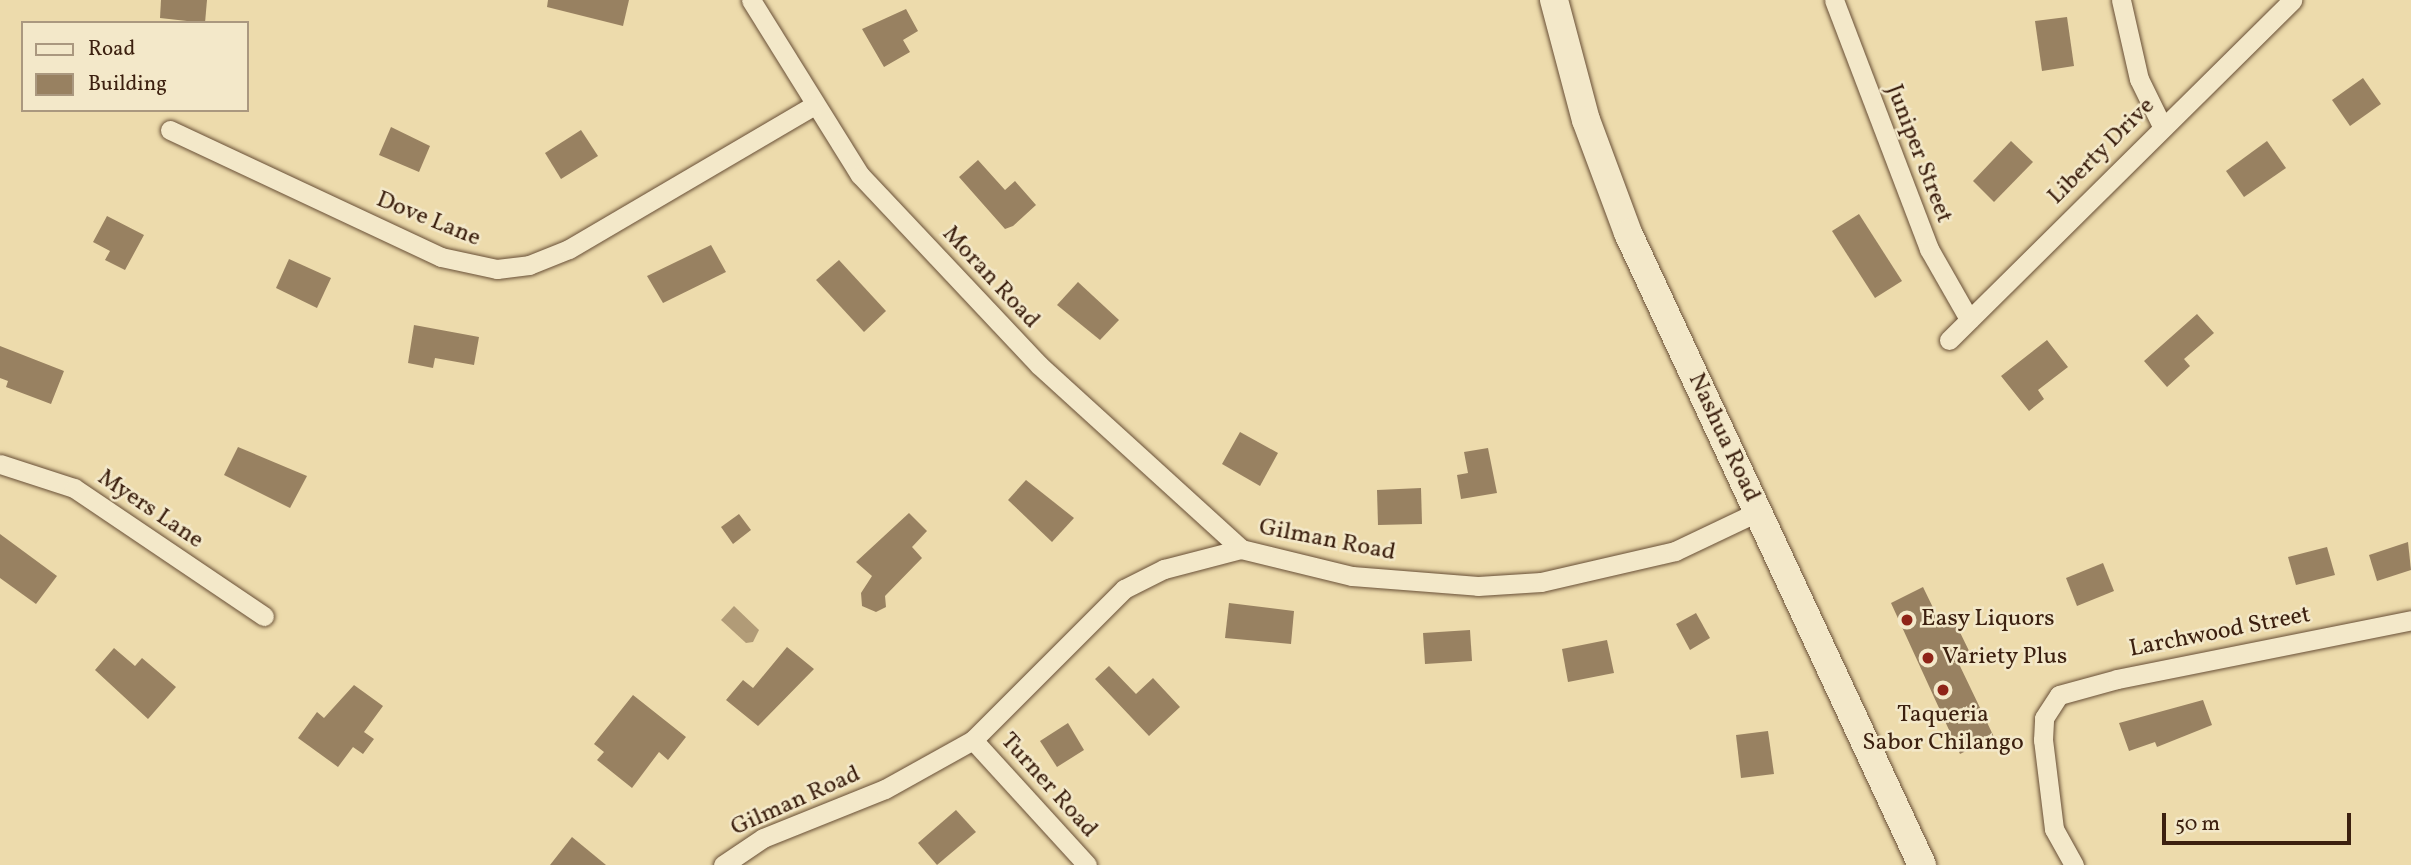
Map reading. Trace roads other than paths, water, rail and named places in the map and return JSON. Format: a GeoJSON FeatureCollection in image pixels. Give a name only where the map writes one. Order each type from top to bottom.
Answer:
{"type":"FeatureCollection","features":[{"type":"Feature","properties":{"kind":"main road","name":"Nashua Road"},"geometry":{"type":"LineString","coordinates":[[1554,0],[1605,178],[1922,865]]}},
{"type":"Feature","properties":{"kind":"street","name":"Moran Road"},"geometry":{"type":"LineString","coordinates":[[751,0],[813,106],[860,175],[1038,365],[1241,549]]}},
{"type":"Feature","properties":{"kind":"street","name":"Juniper Street"},"geometry":{"type":"LineString","coordinates":[[1834,0],[1929,249],[1969,319]]}},
{"type":"Feature","properties":{"kind":"street"},"geometry":{"type":"LineString","coordinates":[[2121,0],[2139,79],[2162,126]]}},
{"type":"Feature","properties":{"kind":"street","name":"Liberty Drive"},"geometry":{"type":"LineString","coordinates":[[1949,340],[2292,0]]}},
{"type":"Feature","properties":{"kind":"street","name":"Dove Lane"},"geometry":{"type":"LineString","coordinates":[[170,130],[441,257],[497,269],[529,265],[569,249],[813,106]]}},
{"type":"Feature","properties":{"kind":"street","name":"Myers Lane"},"geometry":{"type":"LineString","coordinates":[[0,464],[74,488],[264,616]]}},
{"type":"Feature","properties":{"kind":"street","name":"Gilman Road"},"geometry":{"type":"LineString","coordinates":[[723,865],[763,838],[885,789],[973,740],[1008,711],[1124,589],[1164,569],[1241,549],[1352,576],[1491,586],[1594,573],[1675,551],[1758,512]]}},
{"type":"Feature","properties":{"kind":"street","name":"Larchwood Street"},"geometry":{"type":"LineString","coordinates":[[2074,865],[2051,817],[2042,728],[2047,709],[2059,695],[2117,679],[2411,620]]}},
{"type":"Feature","properties":{"kind":"street","name":"Turner Road"},"geometry":{"type":"LineString","coordinates":[[973,740],[1087,865]]}},
{"type":"Feature","properties":{"kind":"place","name":"Easy Liquors"},"geometry":{"type":"Point","coordinates":[1907,620]}},
{"type":"Feature","properties":{"kind":"place","name":"Variety Plus"},"geometry":{"type":"Point","coordinates":[1928,658]}},
{"type":"Feature","properties":{"kind":"place","name":"Taqueria Sabor Chilango"},"geometry":{"type":"Point","coordinates":[1943,690]}}]}
